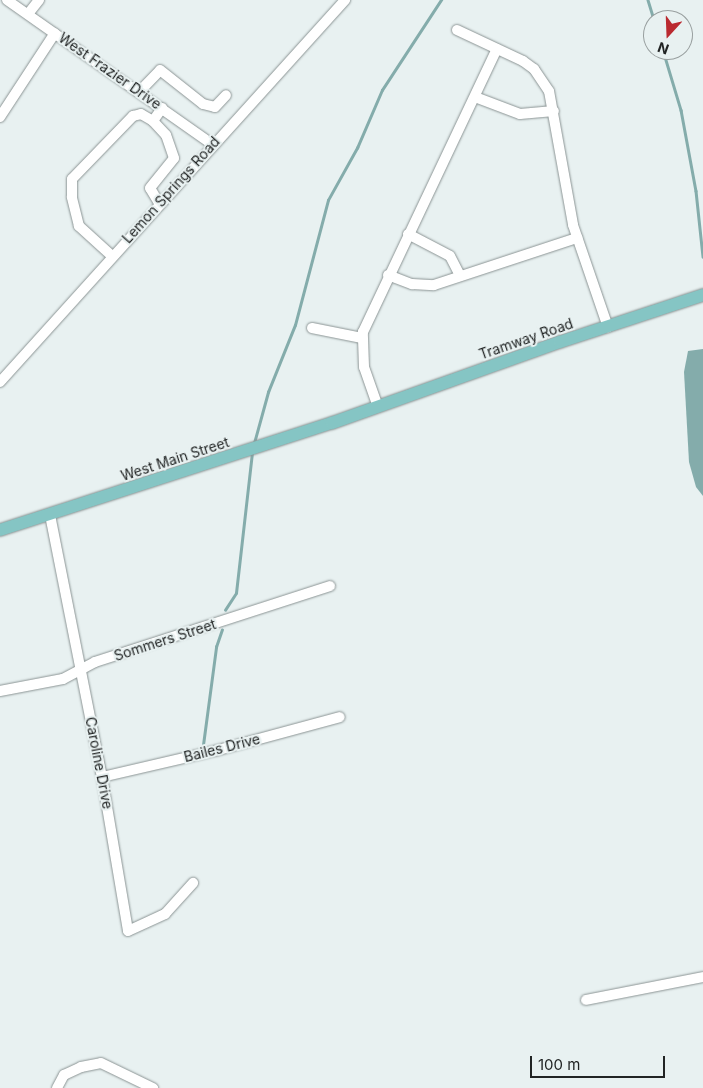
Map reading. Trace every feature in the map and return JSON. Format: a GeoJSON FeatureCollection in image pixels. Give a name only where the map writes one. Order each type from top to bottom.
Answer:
{"type":"FeatureCollection","features":[{"type":"Feature","properties":{"kind":"main road","name":"Tramway Road"},"geometry":{"type":"LineString","coordinates":[[359,414],[608,326],[703,295]]}},
{"type":"Feature","properties":{"kind":"main road","name":"West Main Street"},"geometry":{"type":"LineString","coordinates":[[0,530],[50,516],[359,414]]}},
{"type":"Feature","properties":{"kind":"street","name":"West Frazier Drive"},"geometry":{"type":"LineString","coordinates":[[7,0],[212,144]]}},
{"type":"Feature","properties":{"kind":"street"},"geometry":{"type":"LineString","coordinates":[[28,14],[39,0]]}},
{"type":"Feature","properties":{"kind":"street","name":"Lemon Springs Road"},"geometry":{"type":"LineString","coordinates":[[0,382],[212,144],[345,0]]}},
{"type":"Feature","properties":{"kind":"street"},"geometry":{"type":"LineString","coordinates":[[457,30],[534,69],[549,91],[577,238],[608,326]]}},
{"type":"Feature","properties":{"kind":"street"},"geometry":{"type":"LineString","coordinates":[[0,117],[55,33]]}},
{"type":"Feature","properties":{"kind":"street"},"geometry":{"type":"LineString","coordinates":[[378,407],[364,367],[362,338],[388,276],[497,49]]}},
{"type":"Feature","properties":{"kind":"street"},"geometry":{"type":"LineString","coordinates":[[139,92],[160,70],[203,104],[215,107],[226,96]]}},
{"type":"Feature","properties":{"kind":"street"},"geometry":{"type":"LineString","coordinates":[[475,96],[520,114],[554,111]]}},
{"type":"Feature","properties":{"kind":"street"},"geometry":{"type":"LineString","coordinates":[[152,121],[162,108]]}},
{"type":"Feature","properties":{"kind":"street"},"geometry":{"type":"LineString","coordinates":[[112,256],[79,226],[72,197],[72,178],[133,116],[140,114],[152,121],[166,135],[174,151],[170,167],[150,188],[159,203]]}},
{"type":"Feature","properties":{"kind":"street"},"geometry":{"type":"LineString","coordinates":[[408,234],[450,256],[460,276]]}},
{"type":"Feature","properties":{"kind":"street"},"geometry":{"type":"LineString","coordinates":[[388,276],[423,286],[577,238]]}},
{"type":"Feature","properties":{"kind":"street"},"geometry":{"type":"LineString","coordinates":[[312,328],[362,338]]}},
{"type":"Feature","properties":{"kind":"street","name":"Caroline Drive"},"geometry":{"type":"LineString","coordinates":[[50,516],[102,777],[128,931],[165,914],[193,883]]}},
{"type":"Feature","properties":{"kind":"street","name":"Sommers Street"},"geometry":{"type":"LineString","coordinates":[[0,691],[63,679],[81,670],[330,586]]}},
{"type":"Feature","properties":{"kind":"street","name":"Bailes Drive"},"geometry":{"type":"LineString","coordinates":[[102,777],[218,750],[340,717]]}},
{"type":"Feature","properties":{"kind":"street"},"geometry":{"type":"LineString","coordinates":[[586,1000],[703,977]]}},
{"type":"Feature","properties":{"kind":"street"},"geometry":{"type":"LineString","coordinates":[[57,1088],[64,1075],[80,1066],[101,1063],[133,1076],[152,1088]]}},
{"type":"Feature","properties":{"kind":"water"},"geometry":{"type":"Polygon","coordinates":[[[703,349],[703,496],[696,487],[689,462],[684,372],[688,351],[703,349]]]}},
{"type":"Feature","properties":{"kind":"waterway"},"geometry":{"type":"LineString","coordinates":[[254,443],[268,392],[295,325],[328,200],[357,148],[382,90],[441,0]]}},
{"type":"Feature","properties":{"kind":"waterway"},"geometry":{"type":"LineString","coordinates":[[648,0],[651,10]]}},
{"type":"Feature","properties":{"kind":"waterway"},"geometry":{"type":"LineString","coordinates":[[666,60],[681,110],[696,191],[703,257]]}},
{"type":"Feature","properties":{"kind":"waterway"},"geometry":{"type":"LineString","coordinates":[[225,610],[236,593],[252,453]]}},
{"type":"Feature","properties":{"kind":"waterway"},"geometry":{"type":"LineString","coordinates":[[203,745],[216,647],[222,630]]}}]}
